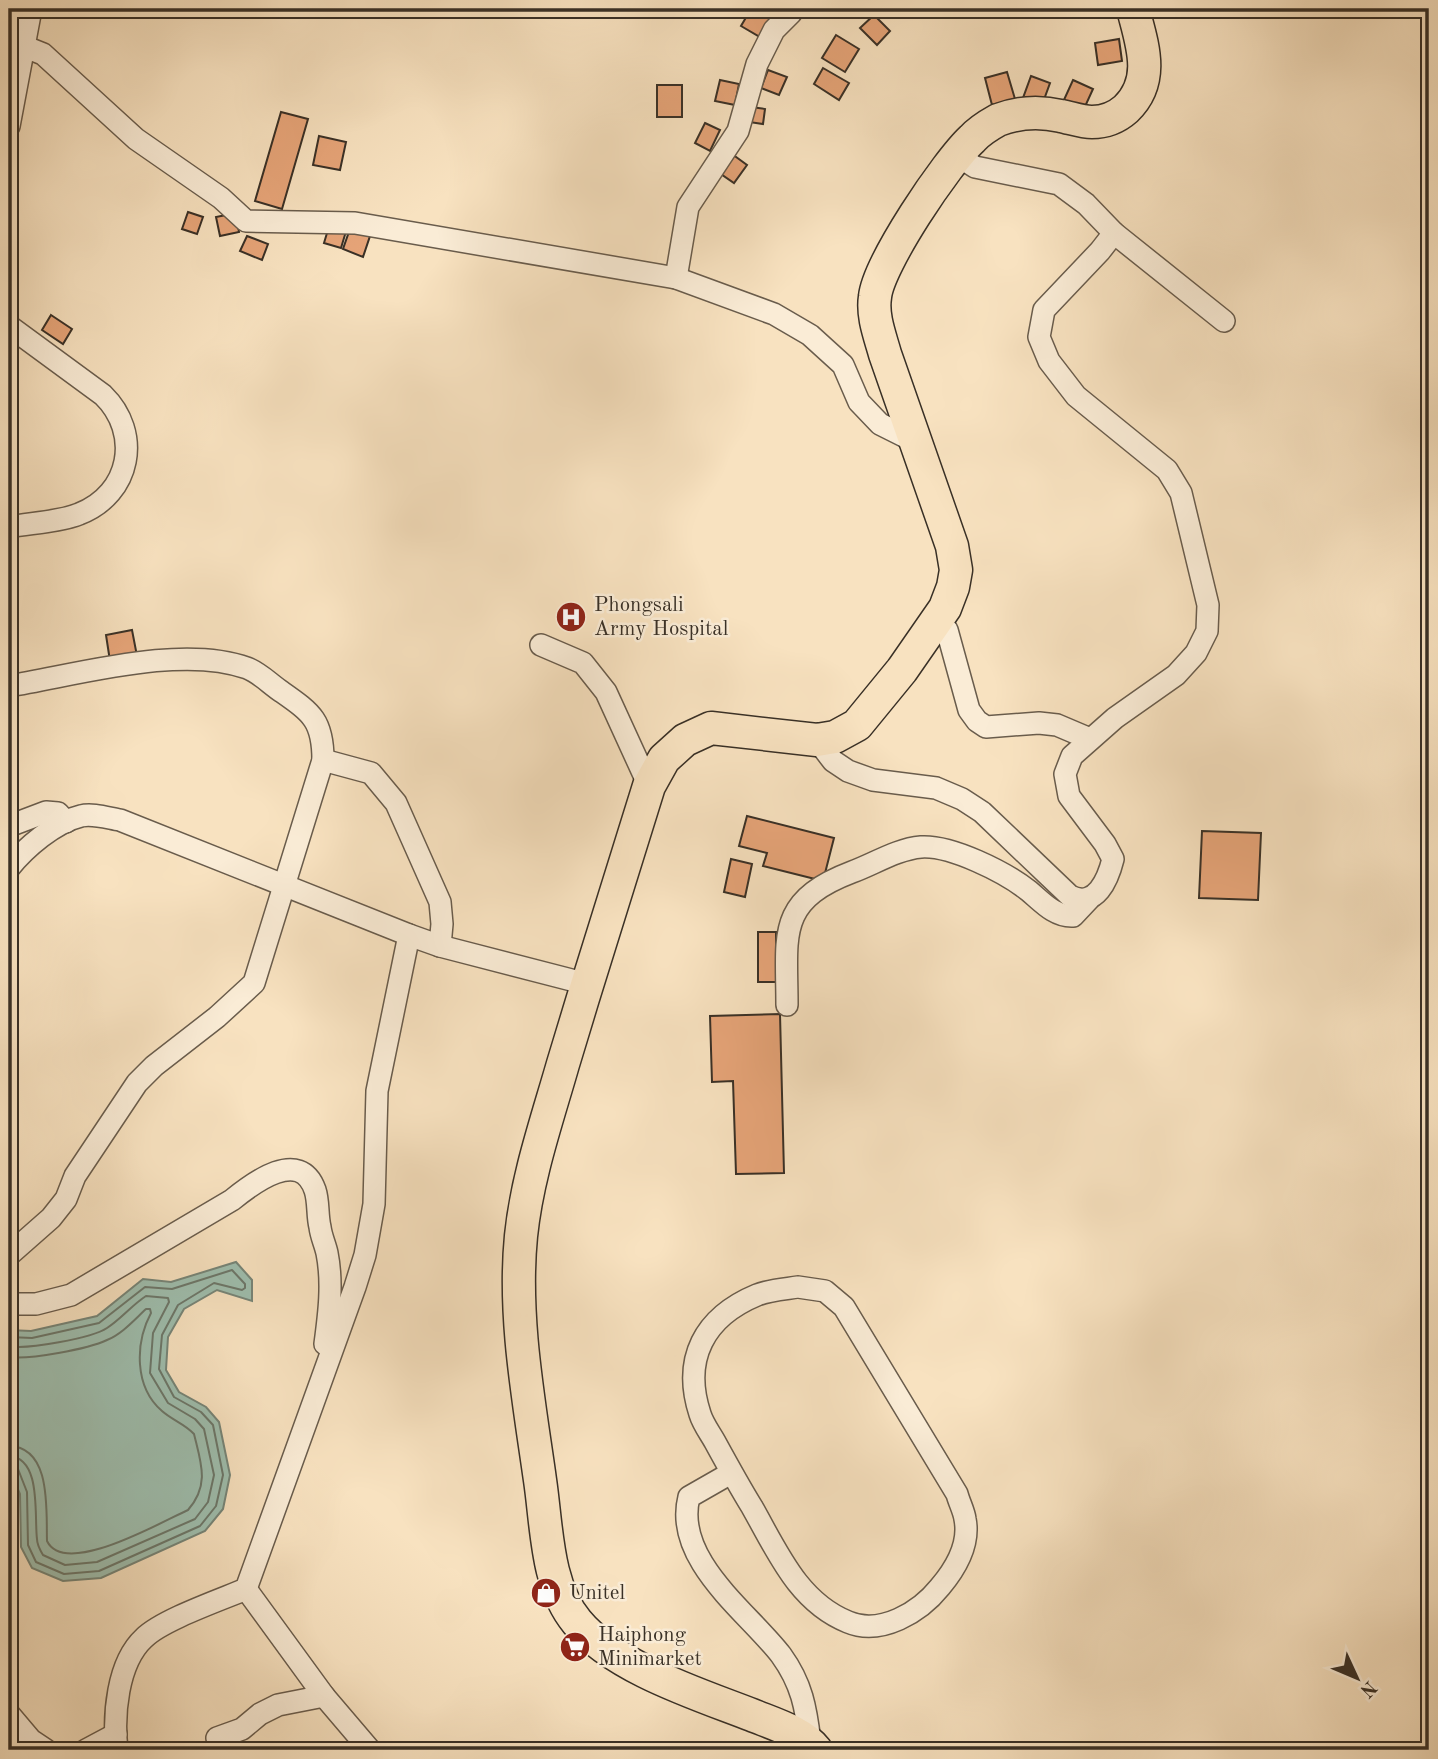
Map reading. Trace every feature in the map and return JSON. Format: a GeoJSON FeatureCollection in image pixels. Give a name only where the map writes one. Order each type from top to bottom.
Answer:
{"type":"FeatureCollection","features":[{"type":"Feature","properties":{"kind":"highway"},"geometry":{"type":"LineString","coordinates":[[813,1746],[781,1727],[668,1682],[628,1661],[600,1643],[579,1625],[566,1608],[553,1570],[531,1417],[519,1304],[521,1236],[534,1165],[649,786],[664,759],[685,740],[711,728],[817,740],[835,737],[857,725],[884,694],[945,608],[953,587],[955,558],[885,354],[874,309],[875,294],[886,264],[912,220],[971,139],[986,127],[1000,120],[1033,111],[1092,122],[1120,115],[1140,92],[1146,69],[1133,9]]}},
{"type":"Feature","properties":{"kind":"street"},"geometry":{"type":"LineString","coordinates":[[9,125],[31,9]]}},
{"type":"Feature","properties":{"kind":"street"},"geometry":{"type":"LineString","coordinates":[[676,278],[688,207],[737,131],[757,64],[774,30],[791,13]]}},
{"type":"Feature","properties":{"kind":"street"},"geometry":{"type":"LineString","coordinates":[[23,46],[43,54],[136,139],[222,198],[246,220],[355,223],[676,278],[774,314],[810,335],[843,365],[859,402],[880,424],[916,443]]}},
{"type":"Feature","properties":{"kind":"street"},"geometry":{"type":"LineString","coordinates":[[958,156],[975,167],[1059,184],[1086,204],[1114,233],[1224,321]]}},
{"type":"Feature","properties":{"kind":"street"},"geometry":{"type":"LineString","coordinates":[[787,1005],[787,940],[791,921],[800,904],[825,882],[901,851],[923,847],[947,850],[983,864],[1065,916],[1073,916],[1101,890],[1109,876],[1113,859],[1069,796],[1065,774],[1072,755],[1115,718],[1176,675],[1196,653],[1207,631],[1208,618],[1208,604],[1181,493],[1167,470],[1076,396],[1049,361],[1039,337],[1044,310],[1114,233]]}},
{"type":"Feature","properties":{"kind":"street"},"geometry":{"type":"LineString","coordinates":[[9,326],[103,395],[119,416],[126,437],[122,474],[104,501],[78,515],[9,527]]}},
{"type":"Feature","properties":{"kind":"street"},"geometry":{"type":"LineString","coordinates":[[936,622],[947,630],[970,710],[977,721],[986,727],[1039,723],[1057,725],[1090,739]]}},
{"type":"Feature","properties":{"kind":"street"},"geometry":{"type":"LineString","coordinates":[[541,645],[583,663],[606,692],[649,786]]}},
{"type":"Feature","properties":{"kind":"street"},"geometry":{"type":"LineString","coordinates":[[9,686],[146,662],[194,657],[221,661],[248,668],[303,705],[320,728],[323,740],[323,760],[254,983],[217,1017],[154,1066],[138,1083],[75,1176],[66,1199],[51,1218],[9,1255]]}},
{"type":"Feature","properties":{"kind":"street"},"geometry":{"type":"LineString","coordinates":[[817,740],[832,761],[848,771],[873,780],[936,788],[962,799],[982,812],[1070,897],[1079,901],[1089,899]]}},
{"type":"Feature","properties":{"kind":"street"},"geometry":{"type":"LineString","coordinates":[[323,760],[371,773],[396,803],[440,902],[440,946]]}},
{"type":"Feature","properties":{"kind":"street"},"geometry":{"type":"LineString","coordinates":[[9,827],[46,812],[58,813],[66,822]]}},
{"type":"Feature","properties":{"kind":"street"},"geometry":{"type":"LineString","coordinates":[[9,868],[24,849],[66,822],[83,815],[120,820],[440,946],[587,984]]}},
{"type":"Feature","properties":{"kind":"street"},"geometry":{"type":"LineString","coordinates":[[86,1750],[116,1742],[120,1686],[129,1659],[144,1638],[164,1625],[246,1589],[365,1255],[374,1205],[377,1091],[409,935]]}},
{"type":"Feature","properties":{"kind":"street"},"geometry":{"type":"LineString","coordinates":[[9,1304],[36,1304],[71,1294],[273,1173],[285,1169],[303,1172],[314,1187],[317,1197],[319,1225],[327,1253],[330,1303],[322,1379]]}},
{"type":"Feature","properties":{"kind":"street"},"geometry":{"type":"LineString","coordinates":[[327,1253],[365,1255]]}},
{"type":"Feature","properties":{"kind":"street"},"geometry":{"type":"LineString","coordinates":[[798,1287],[825,1291],[844,1307],[861,1331],[957,1494],[966,1520],[964,1546],[946,1580],[934,1594],[907,1616],[876,1626],[850,1624],[822,1609],[798,1586],[731,1473],[701,1416],[693,1384],[697,1355],[707,1333],[727,1310],[759,1294],[798,1287]]}},
{"type":"Feature","properties":{"kind":"street"},"geometry":{"type":"LineString","coordinates":[[731,1473],[689,1497],[686,1515],[688,1527],[696,1550],[717,1585],[781,1656],[794,1677],[806,1704],[813,1746]]}},
{"type":"Feature","properties":{"kind":"street"},"geometry":{"type":"LineString","coordinates":[[246,1589],[324,1696],[370,1750]]}},
{"type":"Feature","properties":{"kind":"street"},"geometry":{"type":"LineString","coordinates":[[217,1738],[242,1729],[260,1714],[278,1705],[324,1696]]}},
{"type":"Feature","properties":{"kind":"street"},"geometry":{"type":"LineString","coordinates":[[9,1714],[31,1740],[46,1750]]}},
{"type":"Feature","properties":{"kind":"water"},"geometry":{"type":"Polygon","coordinates":[[[236,1262],[252,1280],[252,1301],[217,1290],[184,1309],[168,1337],[166,1370],[179,1392],[206,1407],[219,1422],[230,1475],[223,1509],[205,1531],[101,1578],[63,1581],[32,1568],[21,1547],[20,1494],[9,1469],[9,1330],[31,1331],[97,1316],[143,1279],[171,1282],[236,1262]]]}},
{"type":"Feature","properties":{"kind":"building"},"geometry":{"type":"Polygon","coordinates":[[[751,9],[770,19],[760,37],[741,26],[751,9]]]}},
{"type":"Feature","properties":{"kind":"building"},"geometry":{"type":"Polygon","coordinates":[[[758,9],[777,9],[772,18],[758,9]]]}},
{"type":"Feature","properties":{"kind":"building"},"geometry":{"type":"Polygon","coordinates":[[[874,15],[890,31],[877,45],[860,28],[874,15]]]}},
{"type":"Feature","properties":{"kind":"building"},"geometry":{"type":"Polygon","coordinates":[[[836,35],[859,49],[845,72],[822,58],[836,35]]]}},
{"type":"Feature","properties":{"kind":"building"},"geometry":{"type":"Polygon","coordinates":[[[1119,39],[1122,61],[1098,65],[1095,43],[1119,39]]]}},
{"type":"Feature","properties":{"kind":"building"},"geometry":{"type":"Polygon","coordinates":[[[823,68],[849,83],[839,100],[814,84],[823,68]]]}},
{"type":"Feature","properties":{"kind":"building"},"geometry":{"type":"Polygon","coordinates":[[[768,70],[787,77],[779,95],[761,88],[768,70]]]}},
{"type":"Feature","properties":{"kind":"building"},"geometry":{"type":"Polygon","coordinates":[[[1007,72],[1015,99],[992,105],[985,78],[1007,72]]]}},
{"type":"Feature","properties":{"kind":"building"},"geometry":{"type":"Polygon","coordinates":[[[1031,76],[1050,83],[1042,105],[1023,98],[1031,76]]]}},
{"type":"Feature","properties":{"kind":"building"},"geometry":{"type":"Polygon","coordinates":[[[720,80],[739,84],[735,105],[715,101],[720,80]]]}},
{"type":"Feature","properties":{"kind":"building"},"geometry":{"type":"Polygon","coordinates":[[[1073,80],[1093,89],[1083,111],[1063,102],[1073,80]]]}},
{"type":"Feature","properties":{"kind":"building"},"geometry":{"type":"Polygon","coordinates":[[[657,85],[682,85],[682,117],[657,117],[657,85]]]}},
{"type":"Feature","properties":{"kind":"building"},"geometry":{"type":"Polygon","coordinates":[[[751,107],[765,109],[763,124],[749,122],[751,107]]]}},
{"type":"Feature","properties":{"kind":"building"},"geometry":{"type":"Polygon","coordinates":[[[281,112],[308,119],[282,209],[255,201],[281,112]]]}},
{"type":"Feature","properties":{"kind":"building"},"geometry":{"type":"Polygon","coordinates":[[[705,123],[720,130],[710,151],[695,143],[705,123]]]}},
{"type":"Feature","properties":{"kind":"building"},"geometry":{"type":"Polygon","coordinates":[[[319,136],[346,142],[340,170],[313,165],[319,136]]]}},
{"type":"Feature","properties":{"kind":"building"},"geometry":{"type":"Polygon","coordinates":[[[732,154],[747,165],[734,183],[718,172],[732,154]]]}},
{"type":"Feature","properties":{"kind":"building"},"geometry":{"type":"Polygon","coordinates":[[[188,212],[203,217],[197,234],[182,229],[188,212]]]}},
{"type":"Feature","properties":{"kind":"building"},"geometry":{"type":"Polygon","coordinates":[[[236,213],[239,232],[220,236],[216,217],[236,213]]]}},
{"type":"Feature","properties":{"kind":"building"},"geometry":{"type":"Polygon","coordinates":[[[330,223],[347,228],[341,248],[324,243],[330,223]]]}},
{"type":"Feature","properties":{"kind":"building"},"geometry":{"type":"Polygon","coordinates":[[[351,226],[371,233],[363,257],[343,249],[351,226]]]}},
{"type":"Feature","properties":{"kind":"building"},"geometry":{"type":"Polygon","coordinates":[[[247,236],[268,244],[262,260],[240,251],[247,236]]]}},
{"type":"Feature","properties":{"kind":"building"},"geometry":{"type":"Polygon","coordinates":[[[51,315],[72,329],[63,344],[42,330],[51,315]]]}},
{"type":"Feature","properties":{"kind":"building"},"geometry":{"type":"Polygon","coordinates":[[[132,630],[137,656],[110,661],[106,635],[132,630]]]}},
{"type":"Feature","properties":{"kind":"building"},"geometry":{"type":"Polygon","coordinates":[[[747,816],[834,838],[823,881],[763,866],[767,853],[739,846],[747,816]]]}},
{"type":"Feature","properties":{"kind":"building"},"geometry":{"type":"Polygon","coordinates":[[[1202,831],[1261,833],[1258,900],[1199,898],[1202,831]]]}},
{"type":"Feature","properties":{"kind":"building"},"geometry":{"type":"Polygon","coordinates":[[[731,859],[752,864],[745,897],[724,892],[731,859]]]}},
{"type":"Feature","properties":{"kind":"building"},"geometry":{"type":"Polygon","coordinates":[[[758,932],[776,932],[776,982],[758,982],[758,932]]]}},
{"type":"Feature","properties":{"kind":"building"},"geometry":{"type":"Polygon","coordinates":[[[780,1014],[784,1173],[736,1174],[733,1081],[712,1082],[710,1016],[780,1014]]]}},
{"type":"Feature","properties":{"kind":"place","name":"Phongsali Army Hospital"},"geometry":{"type":"Point","coordinates":[571,617]}},
{"type":"Feature","properties":{"kind":"place","name":"Unitel"},"geometry":{"type":"Point","coordinates":[546,1593]}},
{"type":"Feature","properties":{"kind":"place","name":"Haiphong Minimarket"},"geometry":{"type":"Point","coordinates":[575,1647]}}]}
